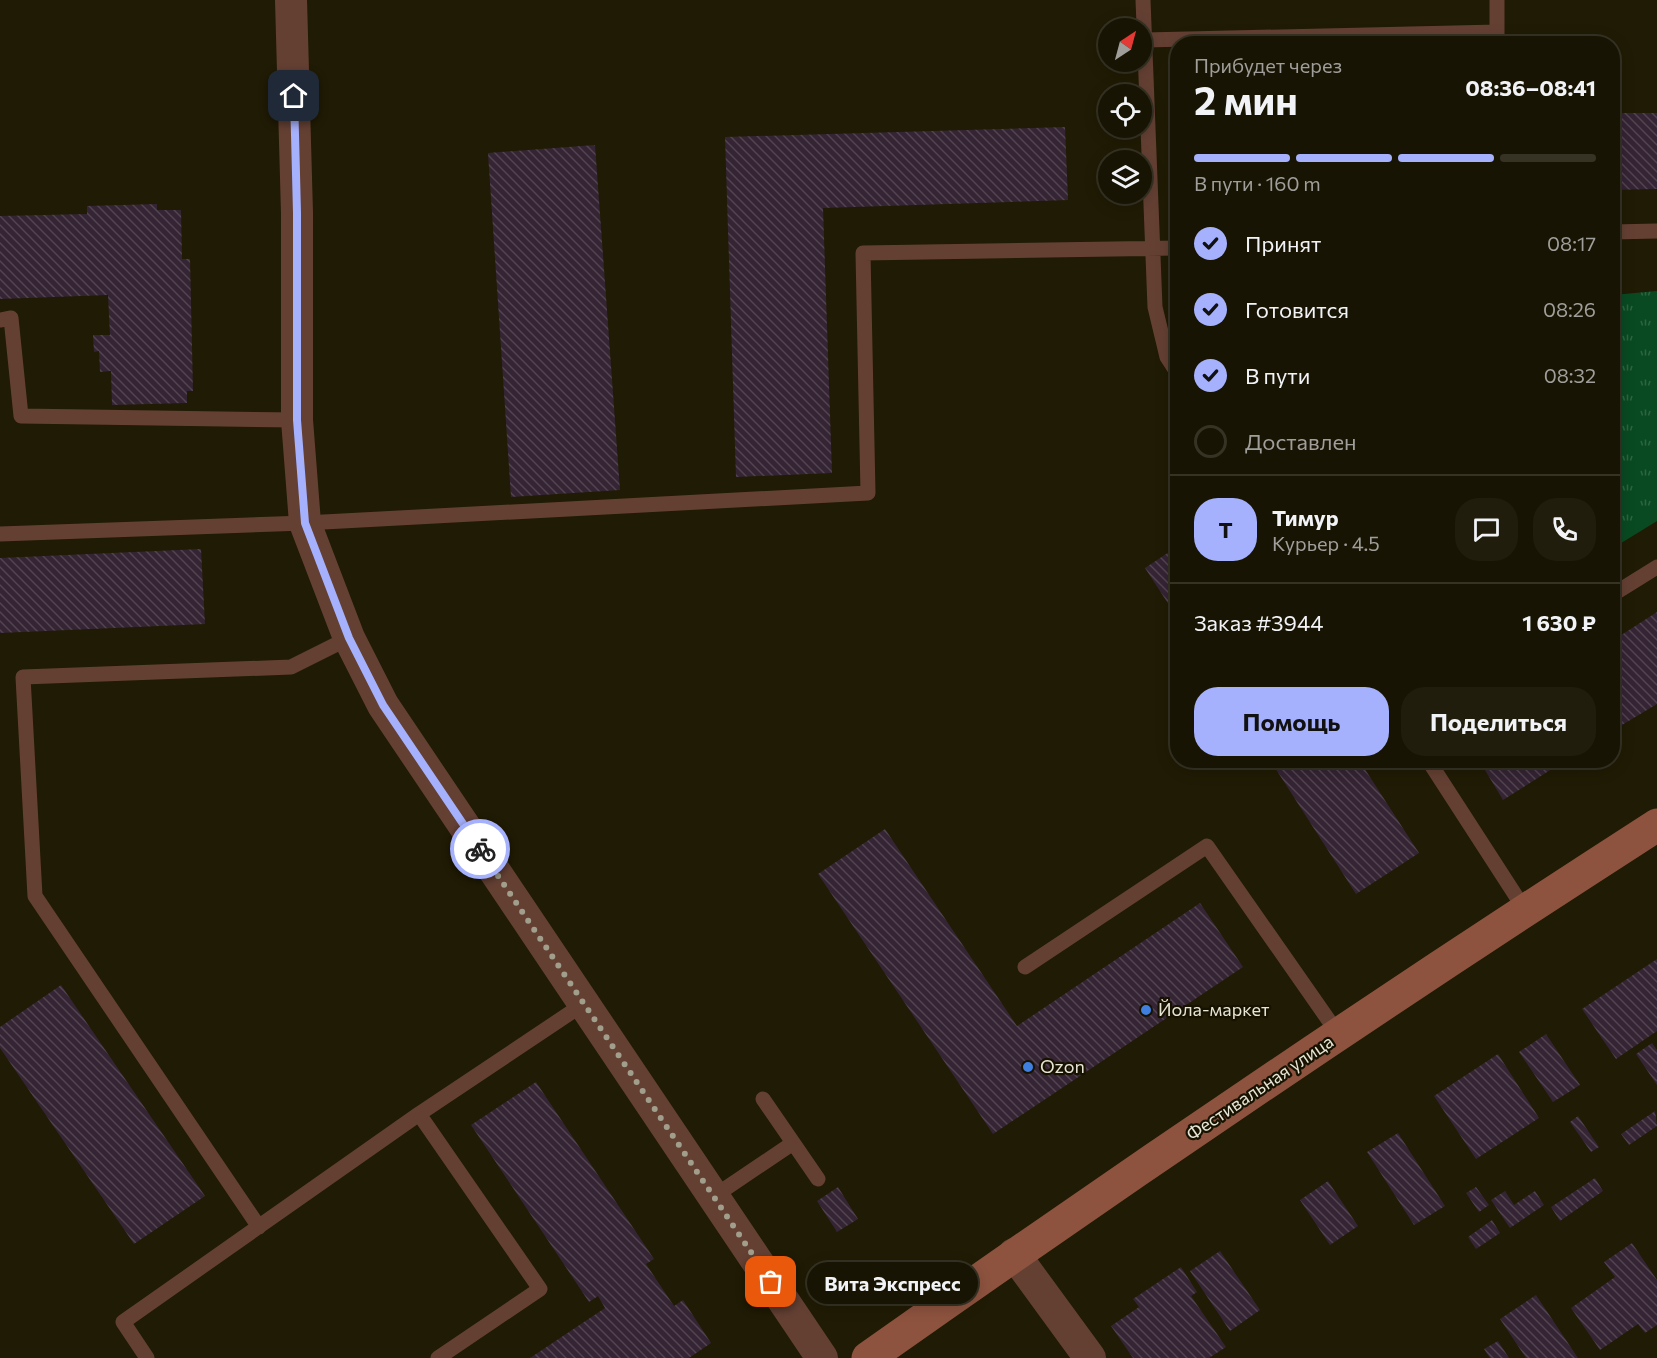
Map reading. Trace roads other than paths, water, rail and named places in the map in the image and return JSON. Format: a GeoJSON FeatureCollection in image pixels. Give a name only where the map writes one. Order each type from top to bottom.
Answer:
{"type":"FeatureCollection","features":[{"type":"Feature","properties":{"kind":"street"},"geometry":{"type":"LineString","coordinates":[[291,0],[297,213],[297,420],[305,523],[349,638],[383,705],[822,1358]]}},
{"type":"Feature","properties":{"kind":"street","name":"Фестивальная улица"},"geometry":{"type":"LineString","coordinates":[[867,1358],[1014,1254],[1525,910],[1657,825]]}},
{"type":"Feature","properties":{"kind":"street"},"geometry":{"type":"LineString","coordinates":[[1014,1254],[1090,1358]]}},
{"type":"Feature","properties":{"kind":"lane"},"geometry":{"type":"LineString","coordinates":[[1143,0],[1144,18]]}},
{"type":"Feature","properties":{"kind":"lane"},"geometry":{"type":"LineString","coordinates":[[1497,0],[1497,36]]}},
{"type":"Feature","properties":{"kind":"lane"},"geometry":{"type":"LineString","coordinates":[[1152,40],[1170,40]]}},
{"type":"Feature","properties":{"kind":"lane"},"geometry":{"type":"LineString","coordinates":[[1146,72],[1155,307],[1170,362]]}},
{"type":"Feature","properties":{"kind":"lane"},"geometry":{"type":"LineString","coordinates":[[1620,232],[1657,231]]}},
{"type":"Feature","properties":{"kind":"lane"},"geometry":{"type":"LineString","coordinates":[[0,534],[305,523],[868,493],[863,253],[1170,248]]}},
{"type":"Feature","properties":{"kind":"lane"},"geometry":{"type":"LineString","coordinates":[[0,320],[11,318],[21,416],[297,420]]}},
{"type":"Feature","properties":{"kind":"lane"},"geometry":{"type":"LineString","coordinates":[[1620,590],[1657,567]]}},
{"type":"Feature","properties":{"kind":"lane"},"geometry":{"type":"LineString","coordinates":[[259,1227],[35,896],[23,677],[291,667],[349,638]]}},
{"type":"Feature","properties":{"kind":"lane"},"geometry":{"type":"LineString","coordinates":[[1433,768],[1525,910]]}},
{"type":"Feature","properties":{"kind":"lane"},"geometry":{"type":"LineString","coordinates":[[1025,967],[1207,846],[1339,1035]]}},
{"type":"Feature","properties":{"kind":"lane"},"geometry":{"type":"LineString","coordinates":[[147,1358],[123,1322],[419,1114],[585,1003]]}},
{"type":"Feature","properties":{"kind":"lane"},"geometry":{"type":"LineString","coordinates":[[763,1099],[818,1179]]}},
{"type":"Feature","properties":{"kind":"lane"},"geometry":{"type":"LineString","coordinates":[[419,1114],[540,1289],[438,1358]]}},
{"type":"Feature","properties":{"kind":"lane"},"geometry":{"type":"LineString","coordinates":[[713,1197],[793,1143]]}},
{"type":"Feature","properties":{"kind":"place","name":"Йола-маркет"},"geometry":{"type":"Point","coordinates":[1146,1010]}},
{"type":"Feature","properties":{"kind":"place","name":"Ozon"},"geometry":{"type":"Point","coordinates":[1028,1067]}},
{"type":"Feature","properties":{"kind":"place","name":"Вита Экспресс"},"geometry":{"type":"Point","coordinates":[771,1282]}}]}
